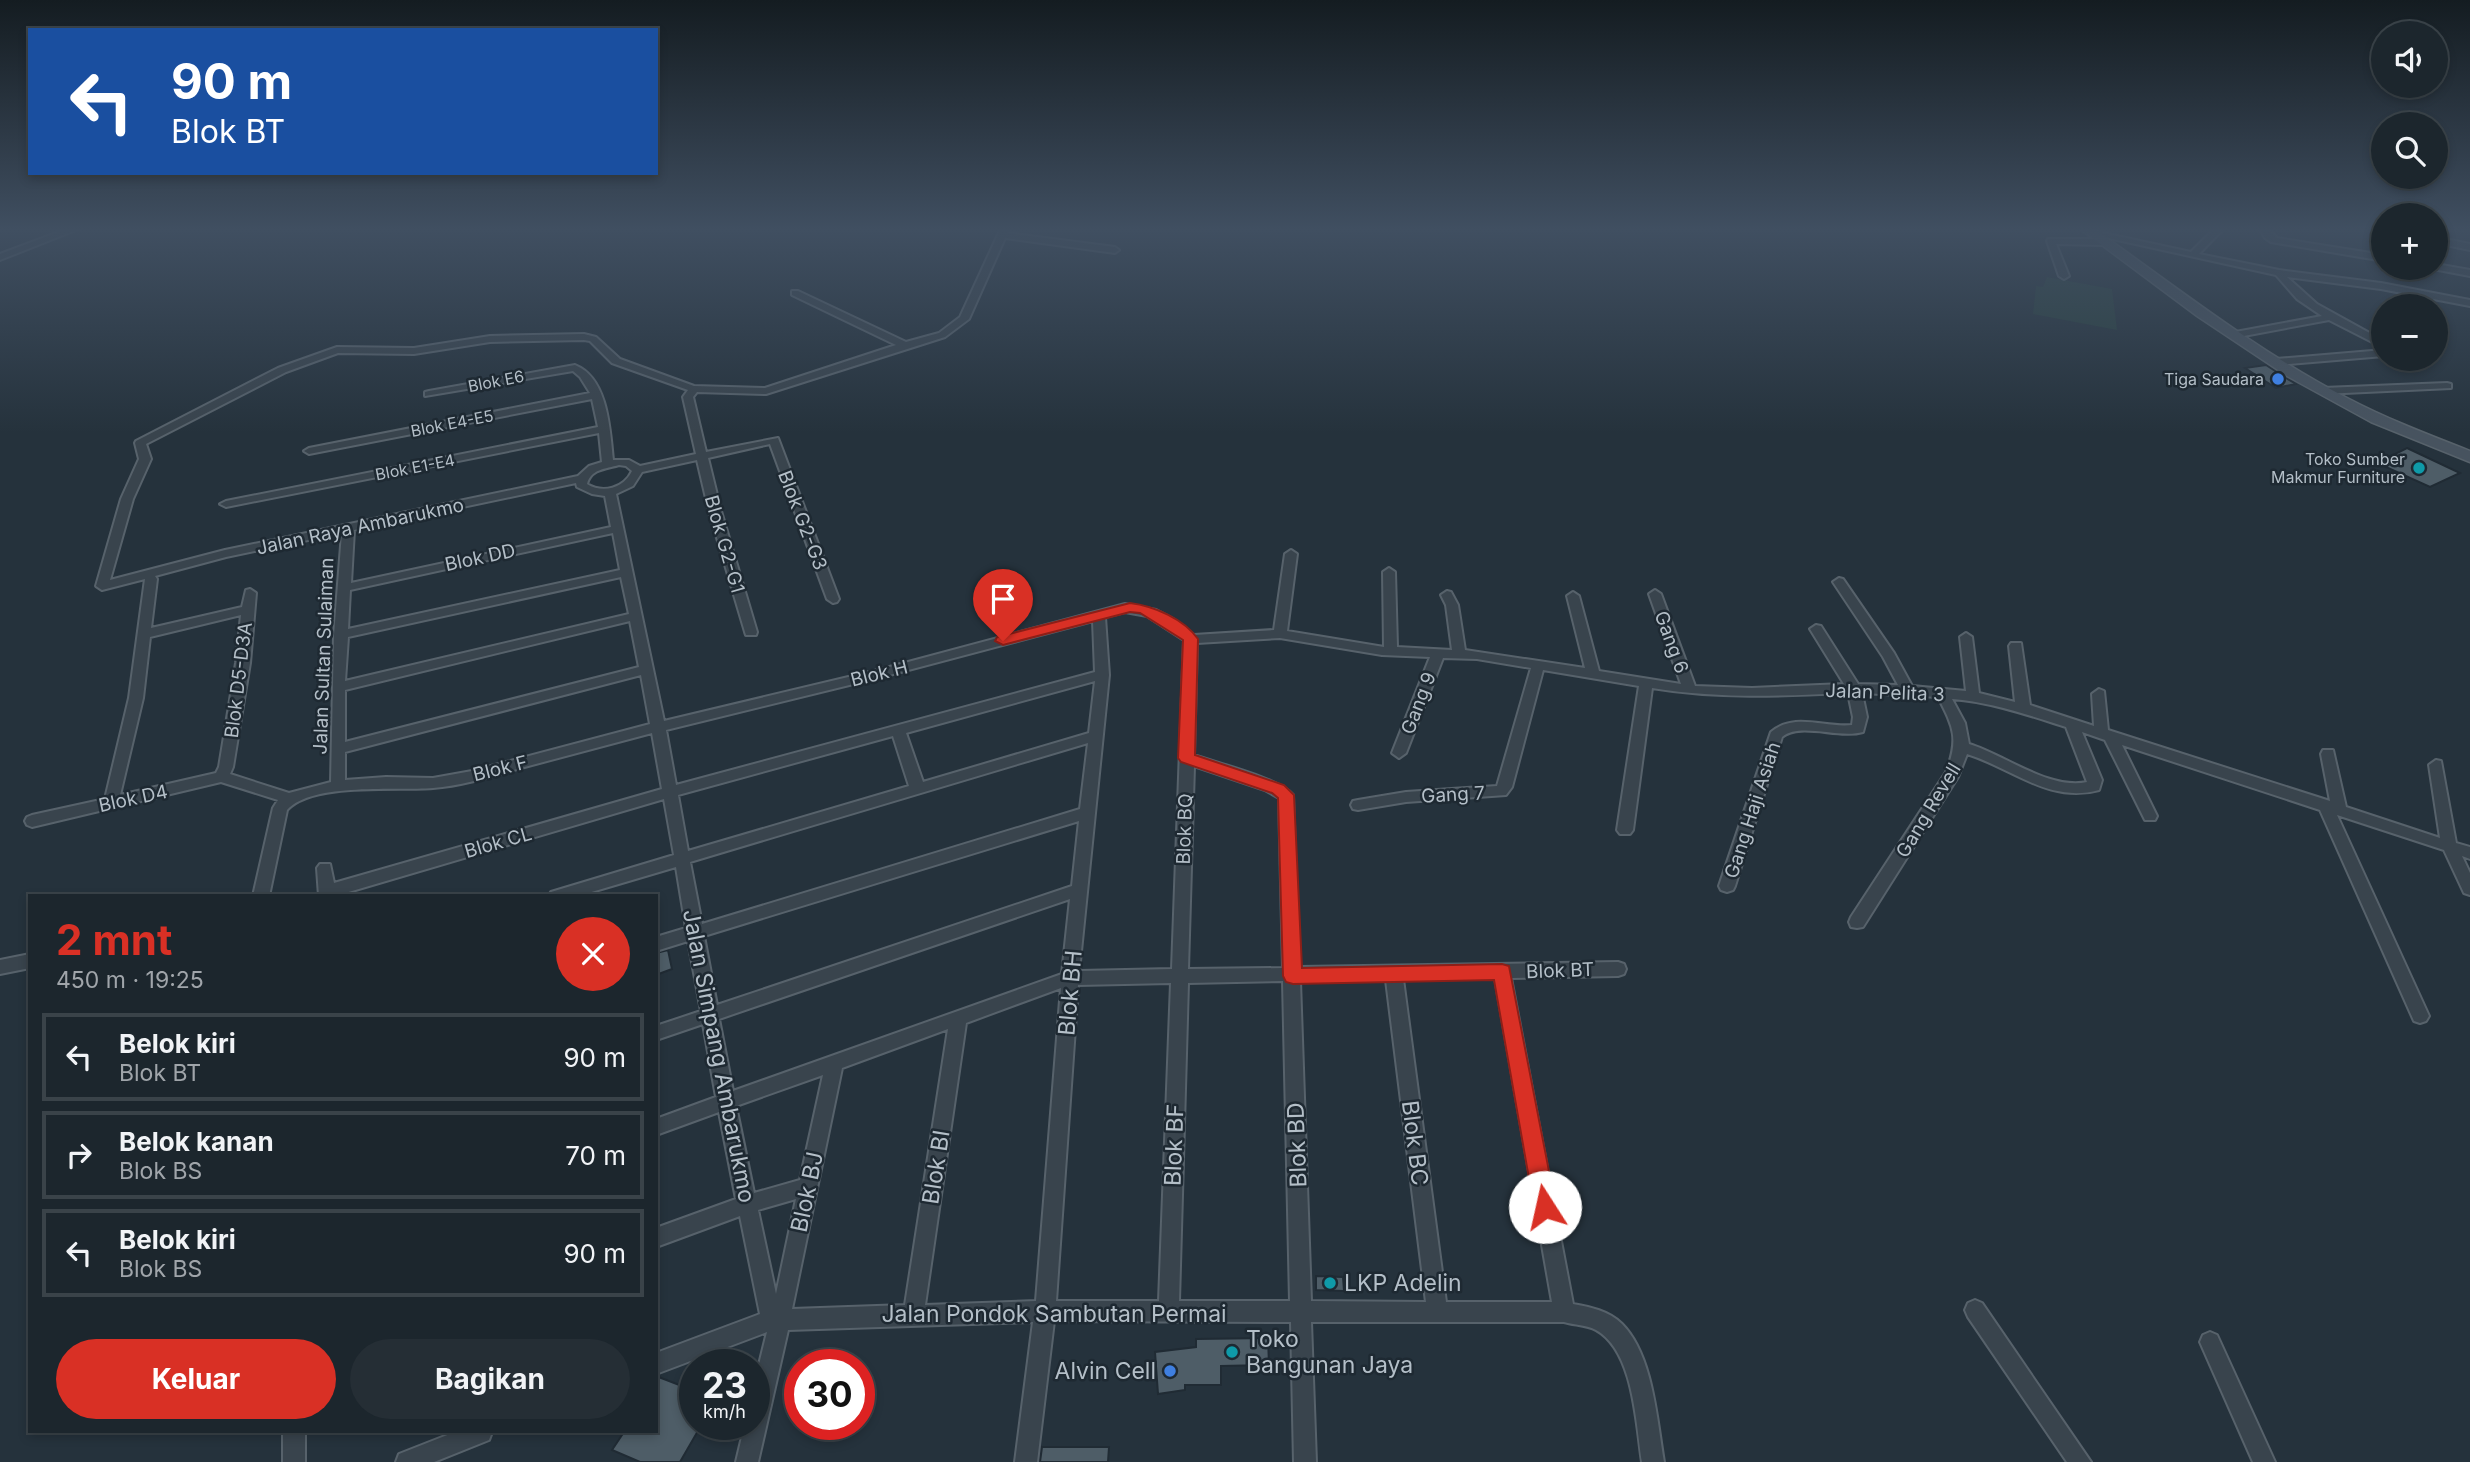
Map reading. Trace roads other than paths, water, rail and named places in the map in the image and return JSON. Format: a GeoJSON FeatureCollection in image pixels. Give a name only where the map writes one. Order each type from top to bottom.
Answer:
{"type":"FeatureCollection","features":[{"type":"Feature","properties":{"kind":"main road"},"geometry":{"type":"LineString","coordinates":[[2179,296],[2233,335],[2323,391],[2395,426],[2470,457]]}},
{"type":"Feature","properties":{"kind":"street"},"geometry":{"type":"LineString","coordinates":[[802,296],[905,345]]}},
{"type":"Feature","properties":{"kind":"street"},"geometry":{"type":"LineString","coordinates":[[694,389],[772,390],[942,335],[964,318],[974,296]]}},
{"type":"Feature","properties":{"kind":"street"},"geometry":{"type":"LineString","coordinates":[[2302,296],[2331,317],[2371,338]]}},
{"type":"Feature","properties":{"kind":"street"},"geometry":{"type":"LineString","coordinates":[[2435,296],[2470,303]]}},
{"type":"Feature","properties":{"kind":"street"},"geometry":{"type":"LineString","coordinates":[[2233,335],[2331,317]]}},
{"type":"Feature","properties":{"kind":"street","name":"Jalan Raya Ambarukmo"},"geometry":{"type":"LineString","coordinates":[[582,482],[102,586],[127,499],[145,459],[140,443],[282,370],[325,353],[347,350],[414,351],[489,339],[584,337],[593,339],[616,361],[694,389]]}},
{"type":"Feature","properties":{"kind":"street"},"geometry":{"type":"LineString","coordinates":[[2276,362],[2371,354]]}},
{"type":"Feature","properties":{"kind":"street","name":"Blok E6"},"geometry":{"type":"LineString","coordinates":[[429,394],[562,369],[580,370],[596,395]]}},
{"type":"Feature","properties":{"kind":"street"},"geometry":{"type":"LineString","coordinates":[[2323,391],[2447,386]]}},
{"type":"Feature","properties":{"kind":"street","name":"Blok G2-G1"},"geometry":{"type":"LineString","coordinates":[[694,389],[688,397],[701,456],[751,632]]}},
{"type":"Feature","properties":{"kind":"street"},"geometry":{"type":"LineString","coordinates":[[596,395],[608,463]]}},
{"type":"Feature","properties":{"kind":"street","name":"Blok E4-E5"},"geometry":{"type":"LineString","coordinates":[[309,451],[596,395]]}},
{"type":"Feature","properties":{"kind":"street","name":"Blok E1-E4"},"geometry":{"type":"LineString","coordinates":[[226,504],[604,429]]}},
{"type":"Feature","properties":{"kind":"street","name":"Blok G2-G3"},"geometry":{"type":"LineString","coordinates":[[701,456],[774,440],[833,599]]}},
{"type":"Feature","properties":{"kind":"street"},"geometry":{"type":"LineString","coordinates":[[638,470],[701,456]]}},
{"type":"Feature","properties":{"kind":"street"},"geometry":{"type":"LineString","coordinates":[[608,463],[629,463],[638,470],[636,478],[630,484],[610,491],[587,490],[582,482],[593,468],[608,463]]}},
{"type":"Feature","properties":{"kind":"street"},"geometry":{"type":"LineString","coordinates":[[610,491],[658,727]]}},
{"type":"Feature","properties":{"kind":"street","name":"Blok DD"},"geometry":{"type":"LineString","coordinates":[[344,588],[617,528]]}},
{"type":"Feature","properties":{"kind":"street","name":"Jalan Sultan Sulaiman"},"geometry":{"type":"LineString","coordinates":[[338,786],[340,635],[348,532]]}},
{"type":"Feature","properties":{"kind":"street"},"geometry":{"type":"LineString","coordinates":[[1280,634],[1291,554]]}},
{"type":"Feature","properties":{"kind":"street"},"geometry":{"type":"LineString","coordinates":[[340,635],[626,572]]}},
{"type":"Feature","properties":{"kind":"street"},"geometry":{"type":"LineString","coordinates":[[1389,572],[1391,652]]}},
{"type":"Feature","properties":{"kind":"street"},"geometry":{"type":"LineString","coordinates":[[111,803],[136,698],[145,634],[145,578]]}},
{"type":"Feature","properties":{"kind":"street"},"geometry":{"type":"LineString","coordinates":[[1839,582],[1889,656],[1907,690]]}},
{"type":"Feature","properties":{"kind":"street","name":"Blok D5-D3A"},"geometry":{"type":"LineString","coordinates":[[224,772],[243,663],[246,610],[250,593]]}},
{"type":"Feature","properties":{"kind":"street","name":"Gang 6"},"geometry":{"type":"LineString","coordinates":[[1655,594],[1690,690]]}},
{"type":"Feature","properties":{"kind":"street"},"geometry":{"type":"LineString","coordinates":[[1447,595],[1452,605],[1458,654]]}},
{"type":"Feature","properties":{"kind":"street"},"geometry":{"type":"LineString","coordinates":[[1573,596],[1593,674]]}},
{"type":"Feature","properties":{"kind":"street"},"geometry":{"type":"LineString","coordinates":[[1099,615],[1125,608],[1140,608],[1182,630],[1191,639]]}},
{"type":"Feature","properties":{"kind":"street"},"geometry":{"type":"LineString","coordinates":[[145,634],[246,610]]}},
{"type":"Feature","properties":{"kind":"street","name":"Blok BH"},"geometry":{"type":"LineString","coordinates":[[1026,1462],[1045,1311],[1070,978],[1102,675],[1099,615]]}},
{"type":"Feature","properties":{"kind":"street","name":"Blok H"},"geometry":{"type":"LineString","coordinates":[[658,727],[882,673],[1099,615]]}},
{"type":"Feature","properties":{"kind":"street"},"geometry":{"type":"LineString","coordinates":[[338,687],[636,616]]}},
{"type":"Feature","properties":{"kind":"street"},"geometry":{"type":"LineString","coordinates":[[1816,629],[1854,688]]}},
{"type":"Feature","properties":{"kind":"street","name":"Jalan Pelita 3"},"geometry":{"type":"LineString","coordinates":[[1191,639],[1280,634],[1391,652],[1458,654],[1690,690],[1752,693],[1854,688],[1973,696],[2071,723],[2470,853]]}},
{"type":"Feature","properties":{"kind":"street"},"geometry":{"type":"LineString","coordinates":[[1966,637],[1973,696]]}},
{"type":"Feature","properties":{"kind":"street","name":"Blok BQ"},"geometry":{"type":"LineString","coordinates":[[1180,978],[1191,639]]}},
{"type":"Feature","properties":{"kind":"street"},"geometry":{"type":"LineString","coordinates":[[2016,646],[2022,708]]}},
{"type":"Feature","properties":{"kind":"street","name":"Gang 9"},"geometry":{"type":"LineString","coordinates":[[1399,753],[1438,653]]}},
{"type":"Feature","properties":{"kind":"street","name":"Gang 7"},"geometry":{"type":"LineString","coordinates":[[1358,805],[1406,797],[1501,791],[1505,788],[1538,666]]}},
{"type":"Feature","properties":{"kind":"street"},"geometry":{"type":"LineString","coordinates":[[337,749],[647,669]]}},
{"type":"Feature","properties":{"kind":"street","name":"Blok CL"},"geometry":{"type":"LineString","coordinates":[[327,894],[669,792],[1102,675]]}},
{"type":"Feature","properties":{"kind":"street"},"geometry":{"type":"LineString","coordinates":[[1625,830],[1646,684]]}},
{"type":"Feature","properties":{"kind":"street","name":"Gang Haji Asiah"},"geometry":{"type":"LineString","coordinates":[[1727,886],[1776,735],[1784,726],[1848,732],[1858,729],[1860,722],[1854,688]]}},
{"type":"Feature","properties":{"kind":"street","name":"Gang Revell"},"geometry":{"type":"LineString","coordinates":[[1857,922],[1953,773],[1964,748],[1960,727],[1942,692]]}},
{"type":"Feature","properties":{"kind":"street"},"geometry":{"type":"LineString","coordinates":[[2099,694],[2106,735],[2150,816]]}},
{"type":"Feature","properties":{"kind":"street"},"geometry":{"type":"LineString","coordinates":[[1964,748],[1996,759],[2031,779],[2064,787],[2088,788],[2094,786],[2095,780],[2071,723]]}},
{"type":"Feature","properties":{"kind":"street","name":"Blok F"},"geometry":{"type":"LineString","coordinates":[[289,797],[338,786],[376,782],[433,783],[472,776],[658,727]]}},
{"type":"Feature","properties":{"kind":"street","name":"Jalan Simpang Ambarukmo"},"geometry":{"type":"LineString","coordinates":[[658,727],[726,1102],[747,1204],[776,1320]]}},
{"type":"Feature","properties":{"kind":"street"},"geometry":{"type":"LineString","coordinates":[[898,731],[918,790]]}},
{"type":"Feature","properties":{"kind":"street"},"geometry":{"type":"LineString","coordinates":[[564,894],[1096,736]]}},
{"type":"Feature","properties":{"kind":"street"},"geometry":{"type":"LineString","coordinates":[[2328,754],[2331,806],[2420,1016]]}},
{"type":"Feature","properties":{"kind":"street","name":"Blok BD"},"geometry":{"type":"LineString","coordinates":[[1186,758],[1278,789],[1286,795],[1305,1462]]}},
{"type":"Feature","properties":{"kind":"street"},"geometry":{"type":"LineString","coordinates":[[2436,765],[2449,845],[2470,889]]}},
{"type":"Feature","properties":{"kind":"street"},"geometry":{"type":"LineString","coordinates":[[224,772],[289,797],[280,808],[261,894]]}},
{"type":"Feature","properties":{"kind":"street","name":"Blok D4"},"geometry":{"type":"LineString","coordinates":[[32,821],[224,772]]}},
{"type":"Feature","properties":{"kind":"street"},"geometry":{"type":"LineString","coordinates":[[658,943],[1086,813]]}},
{"type":"Feature","properties":{"kind":"street"},"geometry":{"type":"LineString","coordinates":[[325,868],[327,894]]}},
{"type":"Feature","properties":{"kind":"street"},"geometry":{"type":"LineString","coordinates":[[658,1031],[1079,890]]}},
{"type":"Feature","properties":{"kind":"street"},"geometry":{"type":"LineString","coordinates":[[0,967],[28,961]]}},
{"type":"Feature","properties":{"kind":"street","name":"Blok BT"},"geometry":{"type":"LineString","coordinates":[[1070,978],[1618,969]]}},
{"type":"Feature","properties":{"kind":"street"},"geometry":{"type":"LineString","coordinates":[[1502,972],[1564,1312]]}},
{"type":"Feature","properties":{"kind":"street","name":"Blok BC"},"geometry":{"type":"LineString","coordinates":[[1394,974],[1437,1311]]}},
{"type":"Feature","properties":{"kind":"street"},"geometry":{"type":"LineString","coordinates":[[658,1126],[958,1021],[1070,978]]}},
{"type":"Feature","properties":{"kind":"street","name":"Blok BF"},"geometry":{"type":"LineString","coordinates":[[1168,1312],[1180,978]]}},
{"type":"Feature","properties":{"kind":"street","name":"Blok BI"},"geometry":{"type":"LineString","coordinates":[[914,1314],[958,1021]]}},
{"type":"Feature","properties":{"kind":"street","name":"Blok BJ"},"geometry":{"type":"LineString","coordinates":[[747,1462],[834,1065]]}},
{"type":"Feature","properties":{"kind":"street"},"geometry":{"type":"LineString","coordinates":[[658,1237],[747,1204],[808,1187]]}},
{"type":"Feature","properties":{"kind":"street"},"geometry":{"type":"LineString","coordinates":[[1975,1310],[2080,1462]]}},
{"type":"Feature","properties":{"kind":"street","name":"Jalan Pondok Sambutan Permai"},"geometry":{"type":"LineString","coordinates":[[658,1363],[776,1320],[1045,1311],[1564,1312],[1602,1322],[1623,1339],[1635,1366],[1653,1462]]}},
{"type":"Feature","properties":{"kind":"street"},"geometry":{"type":"LineString","coordinates":[[2210,1342],[2264,1462]]}},
{"type":"Feature","properties":{"kind":"street"},"geometry":{"type":"LineString","coordinates":[[294,1462],[295,1433]]}},
{"type":"Feature","properties":{"kind":"street"},"geometry":{"type":"LineString","coordinates":[[407,1462],[479,1433]]}},
{"type":"Feature","properties":{"kind":"place","name":"Tiga Saudara"},"geometry":{"type":"Point","coordinates":[2278,379]}},
{"type":"Feature","properties":{"kind":"place","name":"Toko Sumber Makmur Furniture"},"geometry":{"type":"Point","coordinates":[2419,468]}},
{"type":"Feature","properties":{"kind":"place","name":"LKP Adelin"},"geometry":{"type":"Point","coordinates":[1330,1283]}},
{"type":"Feature","properties":{"kind":"place","name":"Toko Bangunan Jaya"},"geometry":{"type":"Point","coordinates":[1232,1352]}},
{"type":"Feature","properties":{"kind":"place","name":"Alvin Cell"},"geometry":{"type":"Point","coordinates":[1170,1371]}}]}
